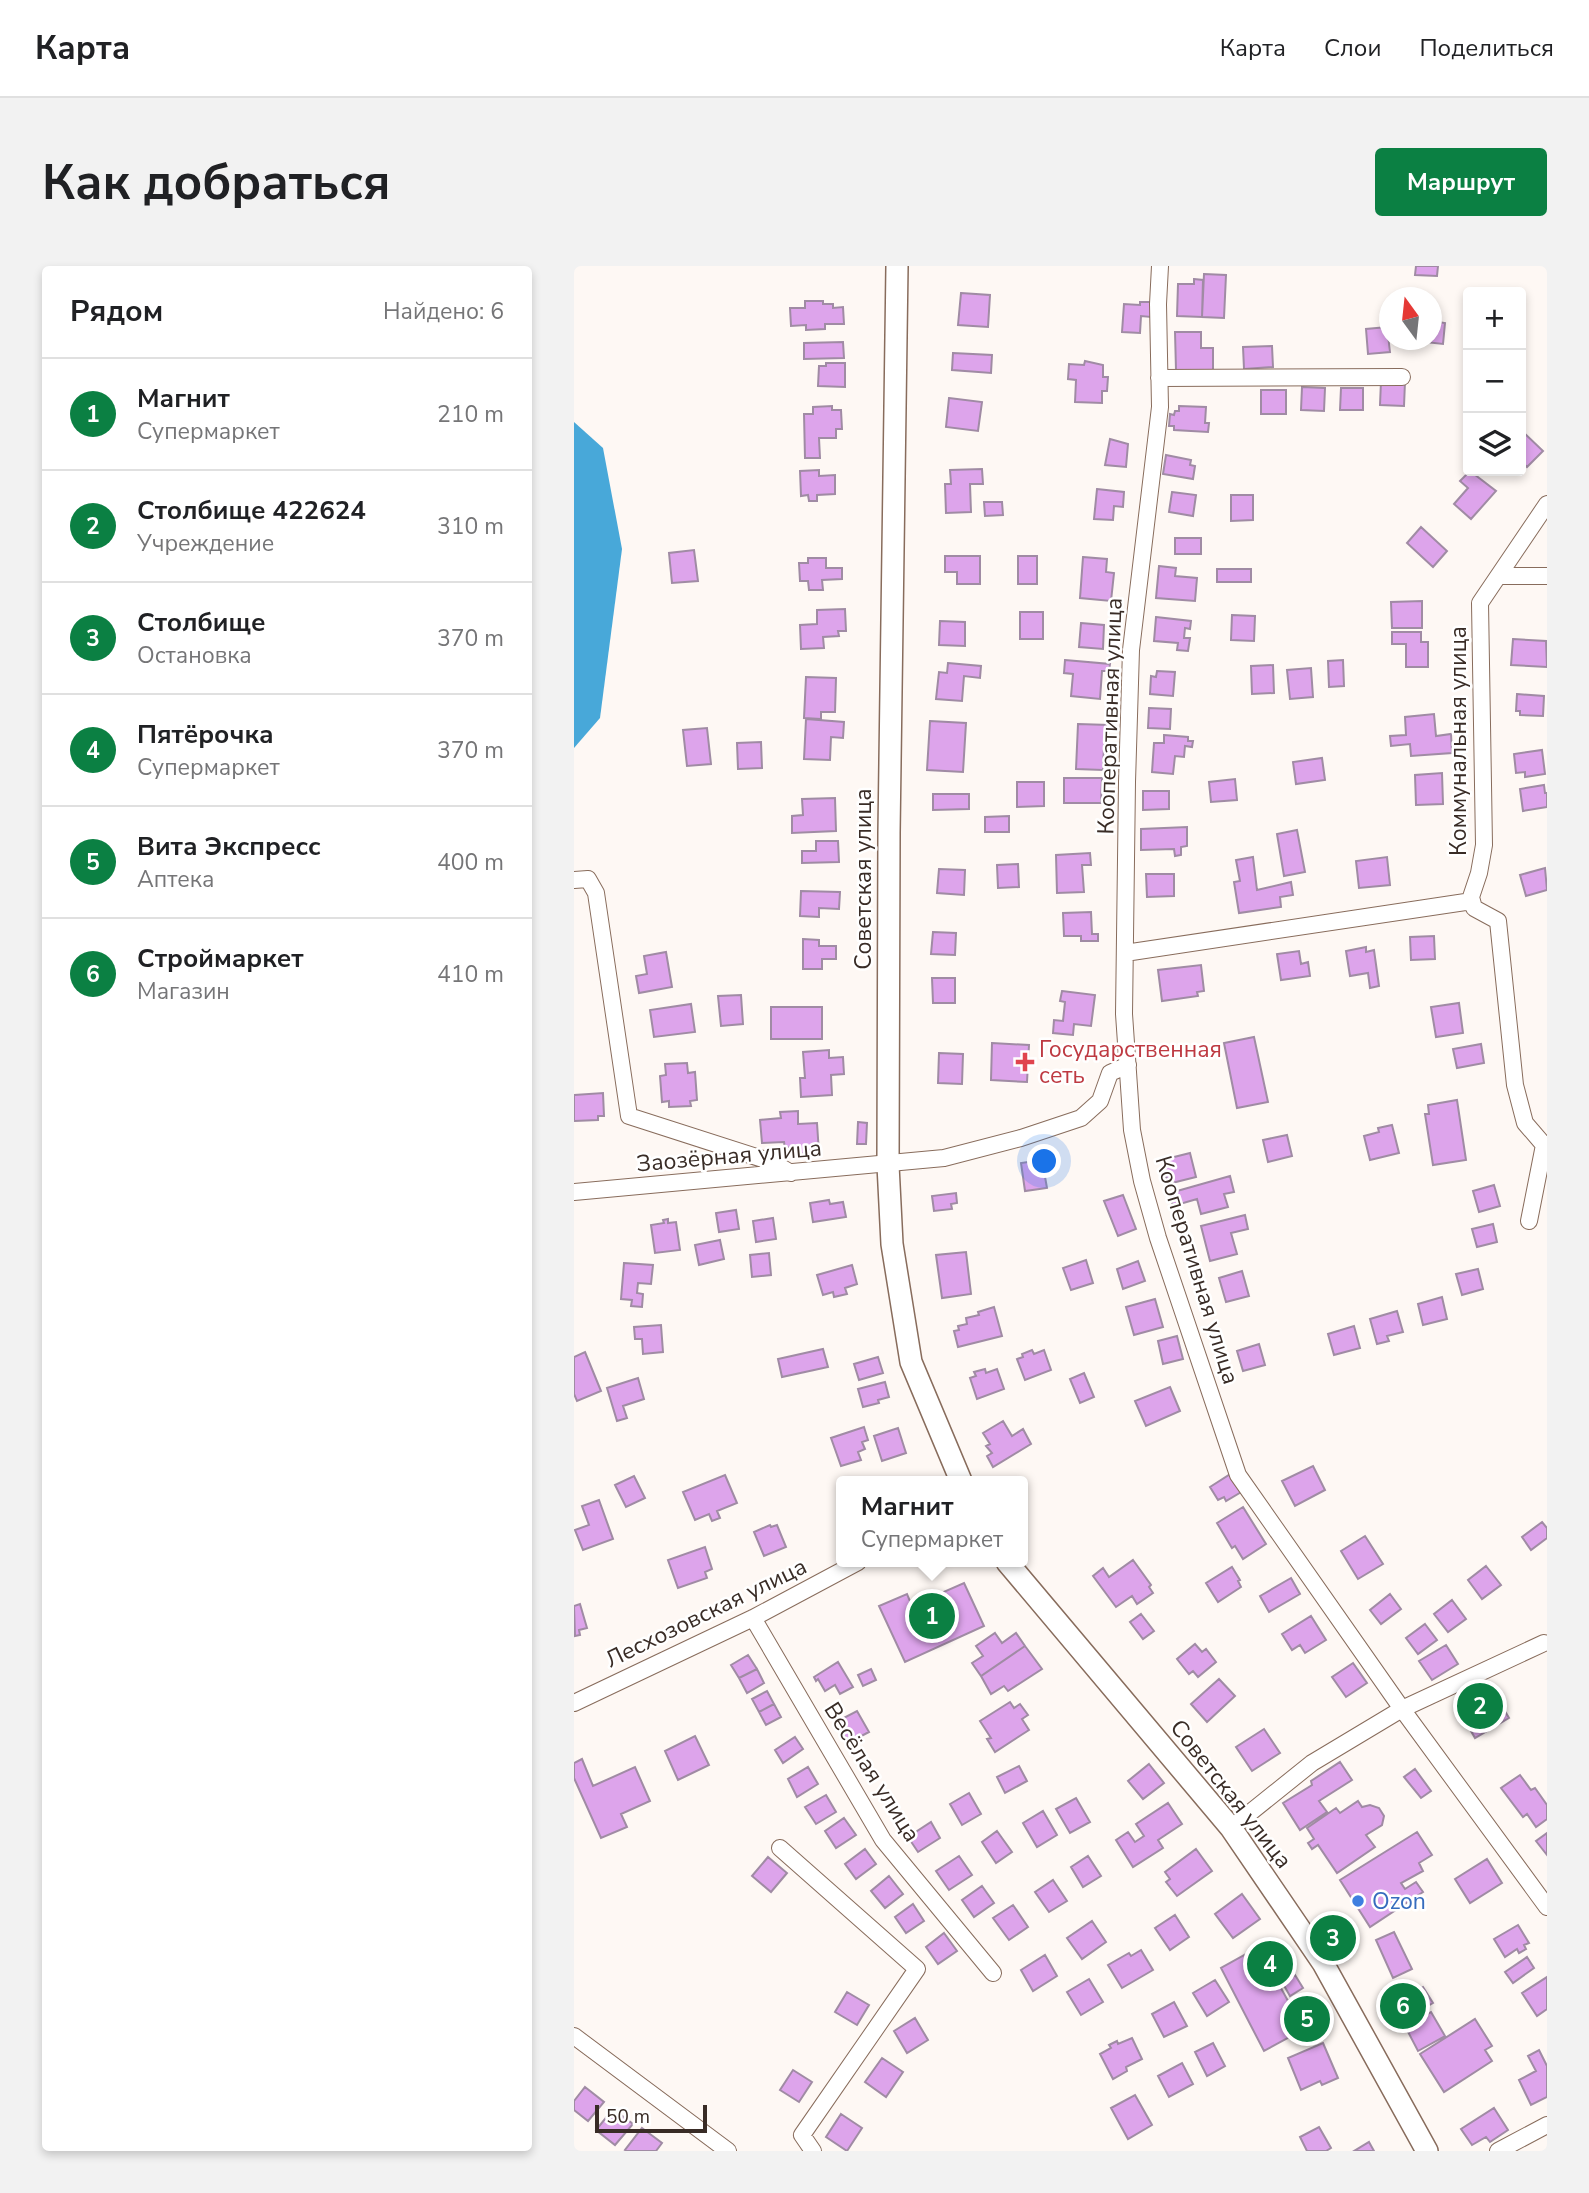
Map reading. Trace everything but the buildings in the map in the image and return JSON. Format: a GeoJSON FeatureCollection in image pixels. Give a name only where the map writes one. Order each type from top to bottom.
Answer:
{"type":"FeatureCollection","features":[{"type":"Feature","properties":{"kind":"street","name":"Советская улица"},"geometry":{"type":"LineString","coordinates":[[897,266],[889,833],[888,1165],[891,1244],[912,1362],[959,1476]]}},
{"type":"Feature","properties":{"kind":"street","name":"Кооперативная улица"},"geometry":{"type":"LineString","coordinates":[[1160,266],[1160,407],[1131,650],[1125,953],[1124,1014],[1132,1130],[1142,1181],[1158,1238],[1238,1475],[1402,1709],[1547,1907]]}},
{"type":"Feature","properties":{"kind":"street"},"geometry":{"type":"LineString","coordinates":[[1159,378],[1402,377]]}},
{"type":"Feature","properties":{"kind":"street","name":"Коммунальная улица"},"geometry":{"type":"LineString","coordinates":[[1472,901],[1484,845],[1480,603],[1547,504]]}},
{"type":"Feature","properties":{"kind":"street"},"geometry":{"type":"LineString","coordinates":[[1499,576],[1547,576]]}},
{"type":"Feature","properties":{"kind":"street"},"geometry":{"type":"LineString","coordinates":[[574,880],[588,879],[596,893],[629,1116],[772,1162],[791,1173]]}},
{"type":"Feature","properties":{"kind":"street"},"geometry":{"type":"LineString","coordinates":[[1125,953],[1472,901],[1474,908],[1498,921],[1515,1085],[1525,1123],[1545,1145],[1530,1221]]}},
{"type":"Feature","properties":{"kind":"street","name":"Заозёрная улица"},"geometry":{"type":"LineString","coordinates":[[574,1192],[944,1158],[1021,1138],[1081,1118],[1100,1101],[1110,1073],[1128,1065]]}},
{"type":"Feature","properties":{"kind":"street","name":"Лесхозовская улица"},"geometry":{"type":"LineString","coordinates":[[574,1703],[753,1618],[849,1567]]}},
{"type":"Feature","properties":{"kind":"street","name":"Советская улица"},"geometry":{"type":"LineString","coordinates":[[1011,1567],[1231,1828],[1323,1963],[1427,2151]]}},
{"type":"Feature","properties":{"kind":"street","name":"Весёлая улица"},"geometry":{"type":"LineString","coordinates":[[753,1618],[883,1840],[993,1973]]}},
{"type":"Feature","properties":{"kind":"street"},"geometry":{"type":"LineString","coordinates":[[1231,1828],[1312,1763],[1402,1709],[1544,1643]]}},
{"type":"Feature","properties":{"kind":"street"},"geometry":{"type":"LineString","coordinates":[[780,1847],[917,1969],[802,2135],[813,2151]]}},
{"type":"Feature","properties":{"kind":"street"},"geometry":{"type":"LineString","coordinates":[[574,2036],[728,2151]]}},
{"type":"Feature","properties":{"kind":"street"},"geometry":{"type":"LineString","coordinates":[[1498,2151],[1547,2125]]}},
{"type":"Feature","properties":{"kind":"water"},"geometry":{"type":"Polygon","coordinates":[[[574,422],[603,448],[622,549],[600,718],[574,748],[574,422]]]}},
{"type":"Feature","properties":{"kind":"place","name":"Государственная сеть"},"geometry":{"type":"Point","coordinates":[1025,1062]}},
{"type":"Feature","properties":{"kind":"place","name":"Магнит"},"geometry":{"type":"Point","coordinates":[932,1616]}},
{"type":"Feature","properties":{"kind":"place","name":"Столбище 422624"},"geometry":{"type":"Point","coordinates":[1480,1706]}},
{"type":"Feature","properties":{"kind":"place","name":"Ozon"},"geometry":{"type":"Point","coordinates":[1358,1901]}},
{"type":"Feature","properties":{"kind":"place","name":"Столбище"},"geometry":{"type":"Point","coordinates":[1333,1938]}},
{"type":"Feature","properties":{"kind":"place","name":"Пятёрочка"},"geometry":{"type":"Point","coordinates":[1270,1964]}},
{"type":"Feature","properties":{"kind":"place","name":"Строймаркет"},"geometry":{"type":"Point","coordinates":[1403,2006]}},
{"type":"Feature","properties":{"kind":"place","name":"Вита Экспресс"},"geometry":{"type":"Point","coordinates":[1307,2019]}}]}
